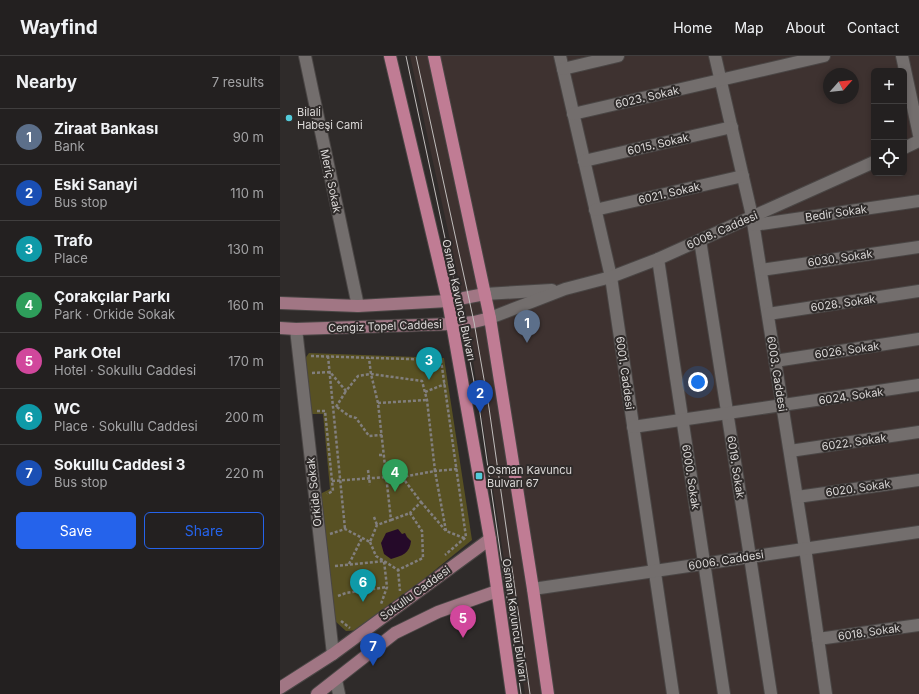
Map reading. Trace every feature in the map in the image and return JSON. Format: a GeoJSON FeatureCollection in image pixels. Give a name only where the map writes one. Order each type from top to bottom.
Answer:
{"type":"FeatureCollection","features":[{"type":"Feature","properties":{"kind":"highway","name":"Osman Kavuncu Bulvarı"},"geometry":{"type":"LineString","coordinates":[[390,56],[448,301],[490,538],[512,694]]}},
{"type":"Feature","properties":{"kind":"highway","name":"Osman Kavuncu Bulvarı"},"geometry":{"type":"LineString","coordinates":[[434,56],[490,318],[548,694]]}},
{"type":"Feature","properties":{"kind":"main road","name":"Cengiz Topel Caddesi"},"geometry":{"type":"LineString","coordinates":[[280,303],[358,306],[448,301],[485,294]]}},
{"type":"Feature","properties":{"kind":"main road","name":"Cengiz Topel Caddesi"},"geometry":{"type":"LineString","coordinates":[[280,328],[296,329],[451,324],[474,322],[490,318]]}},
{"type":"Feature","properties":{"kind":"main road","name":"Sokullu Caddesi"},"geometry":{"type":"LineString","coordinates":[[280,688],[333,654],[490,538]]}},
{"type":"Feature","properties":{"kind":"main road","name":"Sokullu Caddesi"},"geometry":{"type":"LineString","coordinates":[[317,694],[395,633],[438,612],[497,590]]}},
{"type":"Feature","properties":{"kind":"street","name":"Meriç Sokak"},"geometry":{"type":"LineString","coordinates":[[305,56],[358,306]]}},
{"type":"Feature","properties":{"kind":"street","name":"6001. Caddesi"},"geometry":{"type":"LineString","coordinates":[[560,56],[611,276],[673,694]]}},
{"type":"Feature","properties":{"kind":"street"},"geometry":{"type":"LineString","coordinates":[[563,69],[618,56]]}},
{"type":"Feature","properties":{"kind":"street","name":"6003. Caddesi"},"geometry":{"type":"LineString","coordinates":[[715,56],[753,221],[805,548],[826,694]]}},
{"type":"Feature","properties":{"kind":"street","name":"6023. Sokak"},"geometry":{"type":"LineString","coordinates":[[573,114],[824,56]]}},
{"type":"Feature","properties":{"kind":"street"},"geometry":{"type":"LineString","coordinates":[[902,56],[919,135]]}},
{"type":"Feature","properties":{"kind":"street","name":"6015. Sokak"},"geometry":{"type":"LineString","coordinates":[[584,161],[732,127]]}},
{"type":"Feature","properties":{"kind":"street"},"geometry":{"type":"LineString","coordinates":[[907,147],[919,141]]}},
{"type":"Feature","properties":{"kind":"street","name":"6008. Caddesi"},"geometry":{"type":"LineString","coordinates":[[566,290],[658,259],[700,240],[753,221],[871,163]]}},
{"type":"Feature","properties":{"kind":"street","name":"6021. Sokak"},"geometry":{"type":"LineString","coordinates":[[595,210],[743,176]]}},
{"type":"Feature","properties":{"kind":"street","name":"Bedir Sokak"},"geometry":{"type":"LineString","coordinates":[[753,221],[919,201]]}},
{"type":"Feature","properties":{"kind":"street","name":"6019. Sokak"},"geometry":{"type":"LineString","coordinates":[[700,240],[771,694]]}},
{"type":"Feature","properties":{"kind":"street","name":"6030. Sokak"},"geometry":{"type":"LineString","coordinates":[[761,270],[919,247]]}},
{"type":"Feature","properties":{"kind":"street","name":"6000. Sokak"},"geometry":{"type":"LineString","coordinates":[[658,259],[724,694]]}},
{"type":"Feature","properties":{"kind":"street"},"geometry":{"type":"LineString","coordinates":[[485,294],[566,290]]}},
{"type":"Feature","properties":{"kind":"street"},"geometry":{"type":"LineString","coordinates":[[490,318],[566,290]]}},
{"type":"Feature","properties":{"kind":"street","name":"6028. Sokak"},"geometry":{"type":"LineString","coordinates":[[768,314],[919,291]]}},
{"type":"Feature","properties":{"kind":"street","name":"Orkide Sokak"},"geometry":{"type":"LineString","coordinates":[[296,329],[333,654]]}},
{"type":"Feature","properties":{"kind":"street","name":"6026. Sokak"},"geometry":{"type":"LineString","coordinates":[[775,361],[919,339]]}},
{"type":"Feature","properties":{"kind":"street","name":"6024. Sokak"},"geometry":{"type":"LineString","coordinates":[[633,428],[919,385]]}},
{"type":"Feature","properties":{"kind":"street","name":"6022. Sokak"},"geometry":{"type":"LineString","coordinates":[[790,451],[919,432]]}},
{"type":"Feature","properties":{"kind":"street","name":"6020. Sokak"},"geometry":{"type":"LineString","coordinates":[[797,497],[919,480]]}},
{"type":"Feature","properties":{"kind":"street","name":"6006. Caddesi"},"geometry":{"type":"LineString","coordinates":[[533,589],[919,532]]}},
{"type":"Feature","properties":{"kind":"street","name":"6018. Sokak"},"geometry":{"type":"LineString","coordinates":[[818,639],[919,625]]}},
{"type":"Feature","properties":{"kind":"street"},"geometry":{"type":"LineString","coordinates":[[336,680],[338,694]]}},
{"type":"Feature","properties":{"kind":"path"},"geometry":{"type":"LineString","coordinates":[[309,362],[309,356],[441,360],[466,537],[441,558]]}},
{"type":"Feature","properties":{"kind":"path"},"geometry":{"type":"LineString","coordinates":[[328,356],[335,408],[345,528]]}},
{"type":"Feature","properties":{"kind":"path"},"geometry":{"type":"LineString","coordinates":[[369,358],[378,403],[392,520]]}},
{"type":"Feature","properties":{"kind":"path"},"geometry":{"type":"LineString","coordinates":[[310,367],[310,373],[330,372]]}},
{"type":"Feature","properties":{"kind":"path"},"geometry":{"type":"LineString","coordinates":[[330,372],[346,391]]}},
{"type":"Feature","properties":{"kind":"path"},"geometry":{"type":"LineString","coordinates":[[335,408],[358,376],[371,374],[422,381],[427,400],[435,471],[446,531]]}},
{"type":"Feature","properties":{"kind":"path"},"geometry":{"type":"LineString","coordinates":[[425,392],[444,384]]}},
{"type":"Feature","properties":{"kind":"path"},"geometry":{"type":"LineString","coordinates":[[378,403],[427,400]]}},
{"type":"Feature","properties":{"kind":"path"},"geometry":{"type":"LineString","coordinates":[[335,408],[349,416],[356,418],[369,436],[382,435]]}},
{"type":"Feature","properties":{"kind":"path"},"geometry":{"type":"LineString","coordinates":[[313,411],[325,411],[333,491],[322,496]]}},
{"type":"Feature","properties":{"kind":"path"},"geometry":{"type":"LineString","coordinates":[[379,455],[384,455]]}},
{"type":"Feature","properties":{"kind":"path"},"geometry":{"type":"LineString","coordinates":[[332,482],[369,478],[402,477],[457,469]]}},
{"type":"Feature","properties":{"kind":"path"},"geometry":{"type":"LineString","coordinates":[[368,470],[370,485]]}},
{"type":"Feature","properties":{"kind":"path"},"geometry":{"type":"LineString","coordinates":[[402,477],[446,531],[464,538]]}},
{"type":"Feature","properties":{"kind":"path"},"geometry":{"type":"LineString","coordinates":[[377,525],[410,513],[421,502]]}},
{"type":"Feature","properties":{"kind":"path"},"geometry":{"type":"LineString","coordinates":[[398,570],[423,558],[422,531],[410,513]]}},
{"type":"Feature","properties":{"kind":"path"},"geometry":{"type":"LineString","coordinates":[[370,542],[377,525],[374,516]]}},
{"type":"Feature","properties":{"kind":"path"},"geometry":{"type":"LineString","coordinates":[[326,535],[345,528]]}},
{"type":"Feature","properties":{"kind":"path"},"geometry":{"type":"LineString","coordinates":[[345,528],[370,542],[376,556],[398,570]]}},
{"type":"Feature","properties":{"kind":"path"},"geometry":{"type":"LineString","coordinates":[[349,565],[362,538]]}},
{"type":"Feature","properties":{"kind":"path"},"geometry":{"type":"LineString","coordinates":[[330,567],[384,561]]}},
{"type":"Feature","properties":{"kind":"path"},"geometry":{"type":"LineString","coordinates":[[380,606],[387,587],[384,561]]}},
{"type":"Feature","properties":{"kind":"path"},"geometry":{"type":"LineString","coordinates":[[398,570],[400,593],[406,588]]}},
{"type":"Feature","properties":{"kind":"path"},"geometry":{"type":"LineString","coordinates":[[335,597],[346,593],[387,587]]}},
{"type":"Feature","properties":{"kind":"path"},"geometry":{"type":"LineString","coordinates":[[338,619],[350,628],[357,626]]}},
{"type":"Feature","properties":{"kind":"shaded area"},"geometry":{"type":"Polygon","coordinates":[[[410,56],[919,56],[919,694],[525,694],[465,309],[410,56]]]}},
{"type":"Feature","properties":{"kind":"shaded area"},"geometry":{"type":"Polygon","coordinates":[[[309,353],[444,358],[472,540],[361,630],[346,631],[335,621],[320,494],[330,489],[323,414],[310,414],[304,360],[309,353]]]}},
{"type":"Feature","properties":{"kind":"shaded area"},"geometry":{"type":"Polygon","coordinates":[[[398,529],[402,534],[405,533],[411,541],[409,548],[405,553],[399,557],[391,559],[384,554],[381,543],[386,533],[398,529]]]}},
{"type":"Feature","properties":{"kind":"tram line"},"geometry":{"type":"LineString","coordinates":[[406,56],[458,299],[480,413],[521,694]]}},
{"type":"Feature","properties":{"kind":"tram line"},"geometry":{"type":"LineString","coordinates":[[416,56],[474,322],[489,408],[530,694]]}},
{"type":"Feature","properties":{"kind":"place","name":"Bilali Habeşi Cami"},"geometry":{"type":"Point","coordinates":[289,118]}},
{"type":"Feature","properties":{"kind":"place","name":"Ziraat Bankası"},"geometry":{"type":"Point","coordinates":[527,343]}},
{"type":"Feature","properties":{"kind":"place","name":"Trafo"},"geometry":{"type":"Point","coordinates":[429,380]}},
{"type":"Feature","properties":{"kind":"place","name":"Eski Sanayi"},"geometry":{"type":"Point","coordinates":[480,413]}},
{"type":"Feature","properties":{"kind":"place","name":"Osman Kavuncu Bulvarı 67"},"geometry":{"type":"Point","coordinates":[479,476]}},
{"type":"Feature","properties":{"kind":"place","name":"Çorakçılar Parkı"},"geometry":{"type":"Point","coordinates":[395,492]}},
{"type":"Feature","properties":{"kind":"place","name":"WC"},"geometry":{"type":"Point","coordinates":[363,602]}},
{"type":"Feature","properties":{"kind":"place","name":"Park Otel"},"geometry":{"type":"Point","coordinates":[463,638]}},
{"type":"Feature","properties":{"kind":"place","name":"Sokullu Caddesi 3"},"geometry":{"type":"Point","coordinates":[373,666]}}]}
